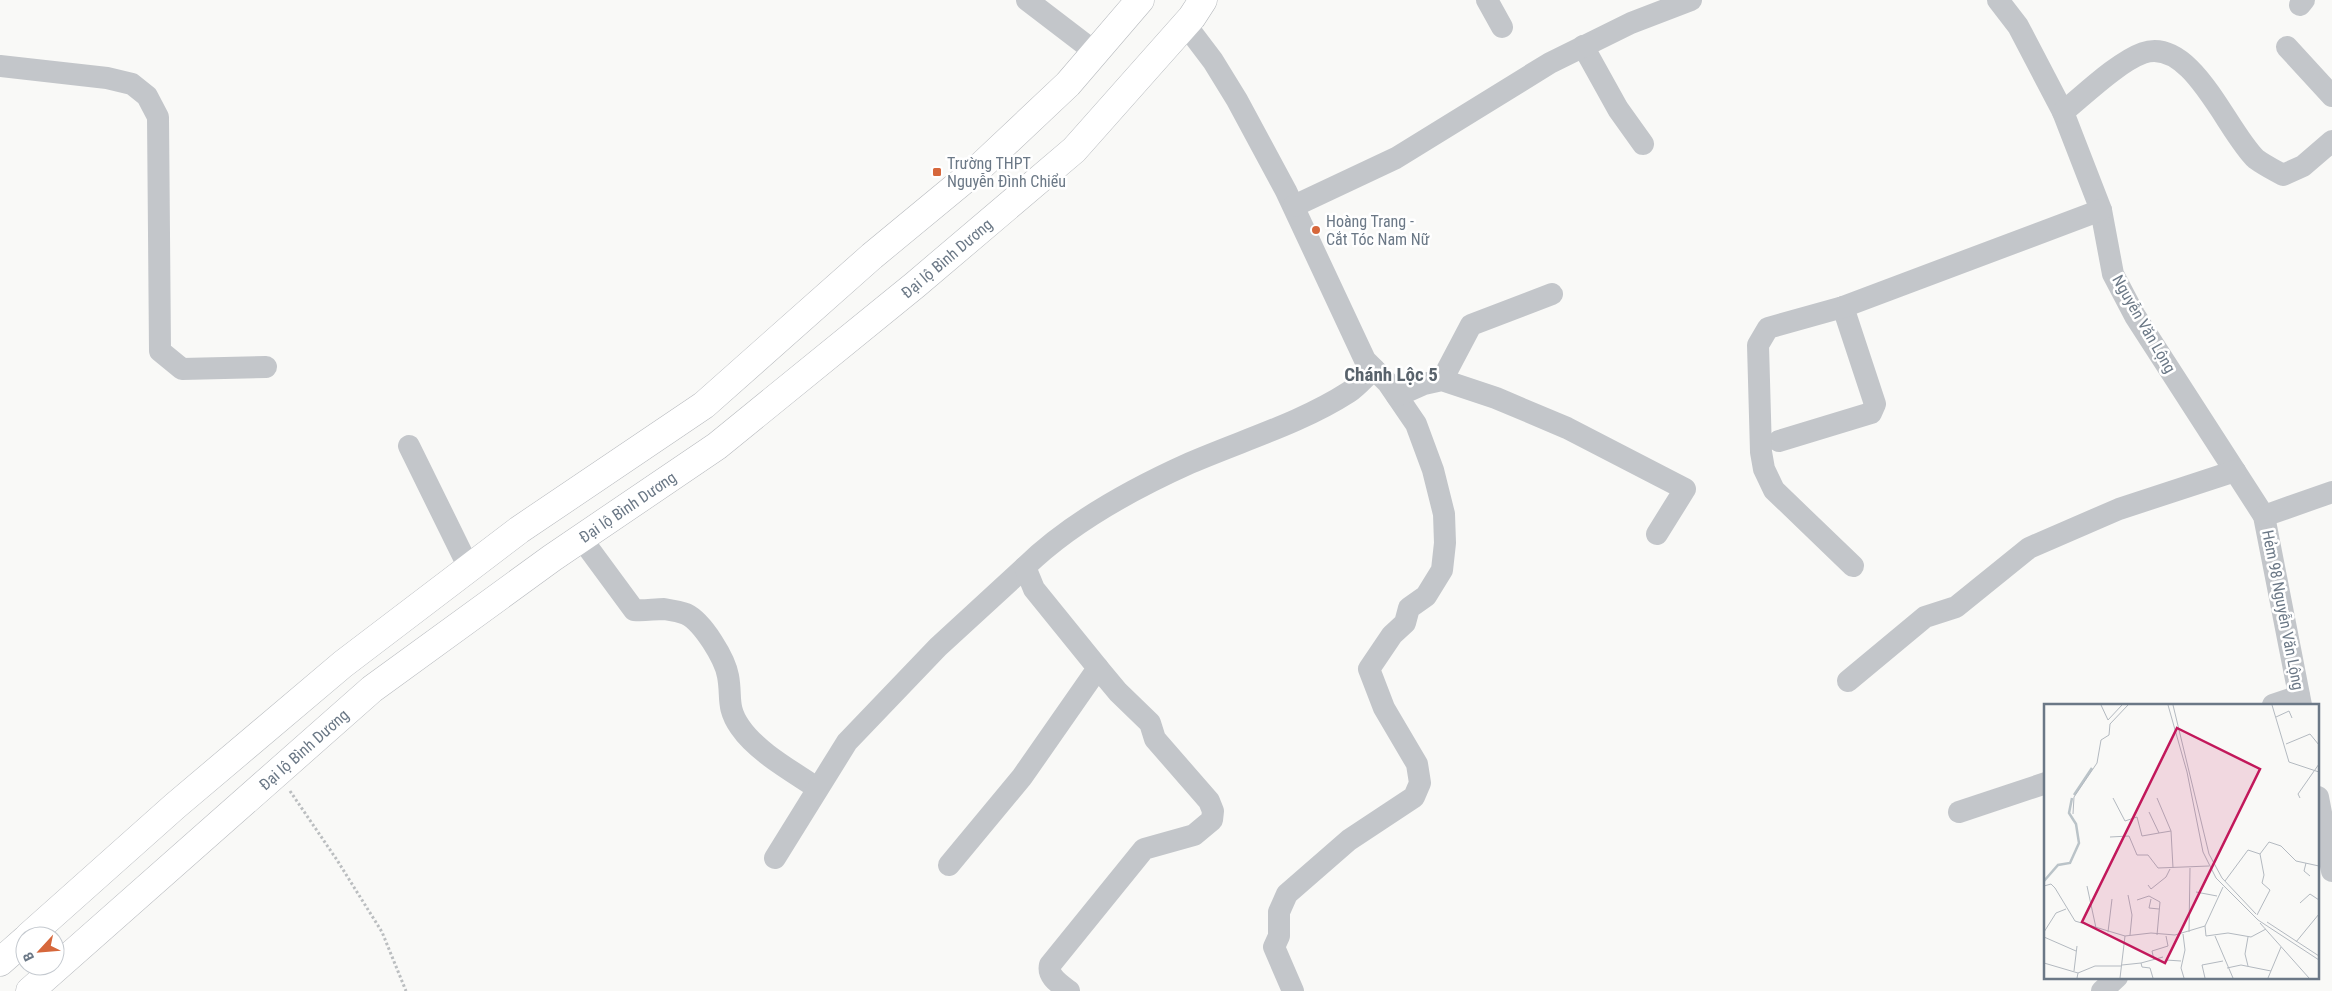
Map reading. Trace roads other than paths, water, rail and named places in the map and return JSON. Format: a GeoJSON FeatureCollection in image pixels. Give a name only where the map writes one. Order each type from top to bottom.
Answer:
{"type":"FeatureCollection","features":[{"type":"Feature","properties":{"kind":"highway"},"geometry":{"type":"LineString","coordinates":[[40,926],[175,806],[343,664],[519,530],[704,405],[872,256],[981,166],[1068,84],[1140,0]]}},
{"type":"Feature","properties":{"kind":"highway","name":"Đại lộ Bình Dương"},"geometry":{"type":"LineString","coordinates":[[30,991],[372,689],[581,538],[717,446],[915,285],[1074,150],[1185,24],[1203,0]]}},
{"type":"Feature","properties":{"kind":"highway"},"geometry":{"type":"LineString","coordinates":[[0,962],[15,949]]}},
{"type":"Feature","properties":{"kind":"street"},"geometry":{"type":"LineString","coordinates":[[1027,0],[1095,52]]}},
{"type":"Feature","properties":{"kind":"street"},"geometry":{"type":"LineString","coordinates":[[1487,0],[1502,27]]}},
{"type":"Feature","properties":{"kind":"street"},"geometry":{"type":"LineString","coordinates":[[1294,206],[1396,158],[1496,95],[1583,46],[1631,23],[1691,0]]}},
{"type":"Feature","properties":{"kind":"street","name":"Nguyễn Văn Lộng"},"geometry":{"type":"LineString","coordinates":[[1998,0],[2018,26],[2063,112],[2101,210],[2113,274],[2135,316],[2264,516]]}},
{"type":"Feature","properties":{"kind":"street"},"geometry":{"type":"LineString","coordinates":[[1185,24],[1213,61],[1294,206],[1365,360],[1388,383],[1416,424],[1433,470],[1444,514],[1445,543],[1442,570],[1426,596],[1409,608],[1405,623],[1392,636],[1369,669],[1384,708],[1417,764],[1420,783],[1414,798],[1349,840],[1287,894],[1279,912],[1279,936],[1274,947],[1293,991]]}},
{"type":"Feature","properties":{"kind":"street"},"geometry":{"type":"LineString","coordinates":[[1583,46],[1618,109],[1643,144]]}},
{"type":"Feature","properties":{"kind":"street"},"geometry":{"type":"LineString","coordinates":[[2287,47],[2332,96]]}},
{"type":"Feature","properties":{"kind":"street"},"geometry":{"type":"LineString","coordinates":[[2063,112],[2122,65],[2143,53],[2162,50],[2181,60],[2212,97],[2256,158],[2282,175],[2303,166],[2332,141]]}},
{"type":"Feature","properties":{"kind":"street"},"geometry":{"type":"LineString","coordinates":[[0,66],[107,78],[132,84],[147,96],[158,117],[160,351],[182,369],[266,366]]}},
{"type":"Feature","properties":{"kind":"street"},"geometry":{"type":"LineString","coordinates":[[1853,566],[1774,490],[1764,470],[1761,452],[1758,345],[1762,336],[1768,328],[1843,307],[2101,210]]}},
{"type":"Feature","properties":{"kind":"street"},"geometry":{"type":"LineString","coordinates":[[1442,380],[1471,325],[1552,294]]}},
{"type":"Feature","properties":{"kind":"street"},"geometry":{"type":"LineString","coordinates":[[1779,442],[1871,413],[1874,409],[1875,404],[1843,307]]}},
{"type":"Feature","properties":{"kind":"street"},"geometry":{"type":"LineString","coordinates":[[775,858],[847,742],[938,647],[1044,548],[1093,514],[1189,463],[1309,413],[1350,391],[1374,369]]}},
{"type":"Feature","properties":{"kind":"street"},"geometry":{"type":"LineString","coordinates":[[1397,396],[1424,384],[1442,380],[1496,398],[1567,428],[1685,489],[1657,534]]}},
{"type":"Feature","properties":{"kind":"street"},"geometry":{"type":"LineString","coordinates":[[408,446],[469,568]]}},
{"type":"Feature","properties":{"kind":"street"},"geometry":{"type":"LineString","coordinates":[[1848,681],[1925,617],[1956,607],[2023,551],[2119,508],[2235,471]]}},
{"type":"Feature","properties":{"kind":"street"},"geometry":{"type":"LineString","coordinates":[[2264,516],[2332,492]]}},
{"type":"Feature","properties":{"kind":"street","name":"Hẻm 98 Nguyễn Văn Lộng"},"geometry":{"type":"LineString","coordinates":[[2264,516],[2300,700]]}},
{"type":"Feature","properties":{"kind":"street"},"geometry":{"type":"LineString","coordinates":[[581,538],[634,610],[648,612],[663,609],[687,615],[704,631],[721,654],[728,676],[729,704],[740,727],[774,759],[817,788]]}},
{"type":"Feature","properties":{"kind":"street"},"geometry":{"type":"LineString","coordinates":[[1024,567],[1034,589],[1118,692],[1150,723],[1155,739],[1209,801],[1213,811],[1212,820],[1194,835],[1144,849],[1050,965],[1049,971],[1051,976],[1069,991]]}},
{"type":"Feature","properties":{"kind":"street"},"geometry":{"type":"LineString","coordinates":[[949,866],[1022,777],[1098,668]]}},
{"type":"Feature","properties":{"kind":"street"},"geometry":{"type":"LineString","coordinates":[[2278,704],[2300,700]]}},
{"type":"Feature","properties":{"kind":"street"},"geometry":{"type":"LineString","coordinates":[[1959,812],[2044,785]]}},
{"type":"Feature","properties":{"kind":"street"},"geometry":{"type":"LineString","coordinates":[[2321,833],[2332,871]]}},
{"type":"Feature","properties":{"kind":"street"},"geometry":{"type":"LineString","coordinates":[[2102,991],[2116,978]]}},
{"type":"Feature","properties":{"kind":"place","name":"Trường THPT Nguyễn Đình Chiểu"},"geometry":{"type":"Point","coordinates":[937,172]}},
{"type":"Feature","properties":{"kind":"place","name":"Hoàng Trang - Cắt Tóc Nam Nữ"},"geometry":{"type":"Point","coordinates":[1316,230]}},
{"type":"Feature","properties":{"kind":"district","name":"Chánh Lộc 5"},"geometry":{"type":"Point","coordinates":[1391,374]}}]}
